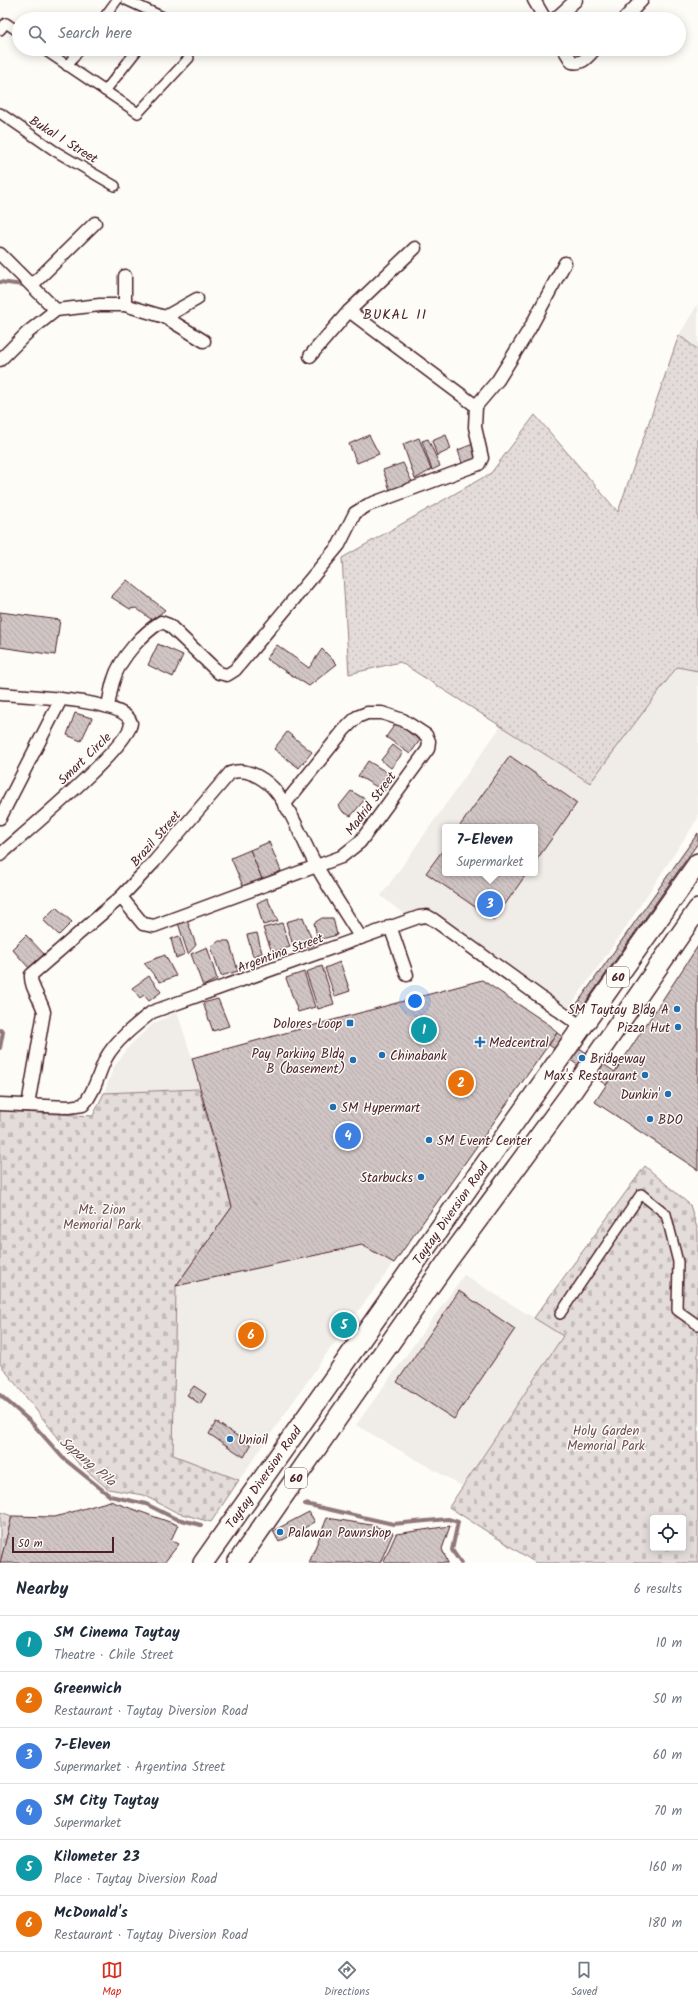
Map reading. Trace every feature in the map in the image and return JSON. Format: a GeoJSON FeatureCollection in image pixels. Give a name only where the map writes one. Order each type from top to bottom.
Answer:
{"type":"FeatureCollection","features":[{"type":"Feature","properties":{"kind":"main road","name":"Taytay Diversion Road"},"geometry":{"type":"LineString","coordinates":[[203,1563],[530,1098],[583,1028],[698,863]]}},
{"type":"Feature","properties":{"kind":"main road","name":"Taytay Diversion Road"},"geometry":{"type":"LineString","coordinates":[[239,1561],[453,1254],[571,1093],[698,909]]}},
{"type":"Feature","properties":{"kind":"main road"},"geometry":{"type":"LineString","coordinates":[[217,1543],[239,1561]]}},
{"type":"Feature","properties":{"kind":"street"},"geometry":{"type":"LineString","coordinates":[[109,12],[118,0]]}},
{"type":"Feature","properties":{"kind":"street"},"geometry":{"type":"LineString","coordinates":[[126,0],[152,12]]}},
{"type":"Feature","properties":{"kind":"street"},"geometry":{"type":"LineString","coordinates":[[534,0],[541,12]]}},
{"type":"Feature","properties":{"kind":"street"},"geometry":{"type":"LineString","coordinates":[[563,12],[576,0]]}},
{"type":"Feature","properties":{"kind":"street"},"geometry":{"type":"LineString","coordinates":[[631,12],[642,0]]}},
{"type":"Feature","properties":{"kind":"street"},"geometry":{"type":"LineString","coordinates":[[0,30],[6,23],[12,27]]}},
{"type":"Feature","properties":{"kind":"street"},"geometry":{"type":"LineString","coordinates":[[53,56],[138,113],[189,58]]}},
{"type":"Feature","properties":{"kind":"street"},"geometry":{"type":"LineString","coordinates":[[67,66],[75,56]]}},
{"type":"Feature","properties":{"kind":"street"},"geometry":{"type":"LineString","coordinates":[[105,91],[132,56]]}},
{"type":"Feature","properties":{"kind":"street"},"geometry":{"type":"LineString","coordinates":[[568,56],[572,62],[578,63],[588,56]]}},
{"type":"Feature","properties":{"kind":"street","name":"Bukal 1 Street"},"geometry":{"type":"LineString","coordinates":[[0,113],[56,151],[115,186]]}},
{"type":"Feature","properties":{"kind":"street"},"geometry":{"type":"LineString","coordinates":[[32,285],[95,223]]}},
{"type":"Feature","properties":{"kind":"street"},"geometry":{"type":"LineString","coordinates":[[310,356],[349,312],[415,248]]}},
{"type":"Feature","properties":{"kind":"street"},"geometry":{"type":"LineString","coordinates":[[0,254],[56,310]]}},
{"type":"Feature","properties":{"kind":"street"},"geometry":{"type":"LineString","coordinates":[[108,706],[113,680],[119,666],[148,629],[161,622],[169,625],[219,673],[227,675],[235,670],[339,545],[355,513],[368,505],[479,464],[482,458],[475,426],[476,406],[498,380],[529,330],[565,264]]}},
{"type":"Feature","properties":{"kind":"street"},"geometry":{"type":"LineString","coordinates":[[125,276],[125,305]]}},
{"type":"Feature","properties":{"kind":"street"},"geometry":{"type":"LineString","coordinates":[[165,317],[197,299]]}},
{"type":"Feature","properties":{"kind":"street"},"geometry":{"type":"LineString","coordinates":[[0,360],[27,332],[56,310],[100,305],[125,305],[165,317],[204,341]]}},
{"type":"Feature","properties":{"kind":"street"},"geometry":{"type":"LineString","coordinates":[[349,312],[476,406]]}},
{"type":"Feature","properties":{"kind":"street","name":"Smart Circle"},"geometry":{"type":"LineString","coordinates":[[0,694],[61,699],[108,706],[129,717],[131,728],[126,737],[106,759],[0,855]]}},
{"type":"Feature","properties":{"kind":"street"},"geometry":{"type":"LineString","coordinates":[[0,818],[61,699]]}},
{"type":"Feature","properties":{"kind":"street","name":"Madrid Street"},"geometry":{"type":"LineString","coordinates":[[121,897],[143,924],[154,926],[341,857],[360,842],[428,749],[429,741],[426,735],[403,720],[382,714],[367,714],[357,717],[344,730],[284,805]]}},
{"type":"Feature","properties":{"kind":"street","name":"Brazil Street"},"geometry":{"type":"LineString","coordinates":[[28,1105],[44,1012],[42,1004],[30,982],[30,976],[121,897],[154,862],[230,773],[237,770],[254,774],[272,787],[284,805],[316,865],[361,938]]}},
{"type":"Feature","properties":{"kind":"street","name":"Argentina Street"},"geometry":{"type":"LineString","coordinates":[[0,1104],[69,1107],[83,1105],[90,1097],[107,1057],[132,1028],[152,1012],[361,938],[390,926],[419,917],[427,916],[583,1028]]}},
{"type":"Feature","properties":{"kind":"street"},"geometry":{"type":"LineString","coordinates":[[390,926],[408,975]]}},
{"type":"Feature","properties":{"kind":"street"},"geometry":{"type":"LineString","coordinates":[[560,1314],[641,1194],[666,1214],[678,1262],[677,1310],[698,1325]]}},
{"type":"Feature","properties":{"kind":"shaded area"},"geometry":{"type":"Polygon","coordinates":[[[698,304],[698,350],[679,335],[698,304]]]}},
{"type":"Feature","properties":{"kind":"shaded area"},"geometry":{"type":"Polygon","coordinates":[[[615,655],[698,671],[698,818],[622,933],[569,1008],[426,907],[405,915],[381,896],[501,726],[544,754],[615,655]]]}},
{"type":"Feature","properties":{"kind":"shaded area"},"geometry":{"type":"Polygon","coordinates":[[[482,980],[615,1072],[595,1102],[606,1085],[549,1045],[394,1263],[327,1353],[239,1480],[173,1456],[176,1286],[199,1089],[104,1093],[114,1067],[131,1044],[153,1024],[177,1012],[192,1058],[482,980]]]}},
{"type":"Feature","properties":{"kind":"shaded area"},"geometry":{"type":"Polygon","coordinates":[[[464,1275],[563,1336],[462,1486],[356,1425],[464,1275]]]}},
{"type":"Feature","properties":{"kind":"green space"},"geometry":{"type":"Polygon","coordinates":[[[679,335],[698,350],[698,671],[677,667],[590,783],[400,662],[349,674],[342,558],[491,473],[535,415],[618,512],[679,335]]]}},
{"type":"Feature","properties":{"kind":"green space","name":"Mt. Zion Memorial Park"},"geometry":{"type":"Polygon","coordinates":[[[199,1089],[232,1207],[176,1286],[173,1455],[239,1480],[211,1522],[178,1513],[143,1495],[108,1489],[77,1462],[0,1364],[0,1111],[93,1116],[104,1093],[199,1089]]]}},
{"type":"Feature","properties":{"kind":"green space","name":"Holy Garden Memorial Park"},"geometry":{"type":"Polygon","coordinates":[[[645,1166],[690,1205],[698,1231],[698,1563],[536,1563],[449,1507],[563,1336],[534,1318],[645,1166]]]}},
{"type":"Feature","properties":{"kind":"green space"},"geometry":{"type":"Polygon","coordinates":[[[0,1512],[12,1516],[0,1563],[0,1512]]]}},
{"type":"Feature","properties":{"kind":"building"},"geometry":{"type":"Polygon","coordinates":[[[369,435],[379,454],[357,463],[349,444],[369,435]]]}},
{"type":"Feature","properties":{"kind":"building"},"geometry":{"type":"Polygon","coordinates":[[[446,435],[451,449],[437,456],[432,441],[446,435]]]}},
{"type":"Feature","properties":{"kind":"building"},"geometry":{"type":"Polygon","coordinates":[[[419,438],[431,470],[415,479],[403,444],[419,438]]]}},
{"type":"Feature","properties":{"kind":"building"},"geometry":{"type":"Polygon","coordinates":[[[428,439],[440,466],[432,470],[422,441],[428,439]]]}},
{"type":"Feature","properties":{"kind":"building"},"geometry":{"type":"Polygon","coordinates":[[[473,444],[479,459],[463,466],[458,450],[473,444]]]}},
{"type":"Feature","properties":{"kind":"building"},"geometry":{"type":"Polygon","coordinates":[[[403,463],[413,484],[390,490],[383,470],[403,463]]]}},
{"type":"Feature","properties":{"kind":"building"},"geometry":{"type":"Polygon","coordinates":[[[127,580],[165,610],[152,620],[136,608],[130,609],[111,597],[127,580]]]}},
{"type":"Feature","properties":{"kind":"building"},"geometry":{"type":"Polygon","coordinates":[[[0,612],[60,620],[55,655],[0,647],[0,612]]]}},
{"type":"Feature","properties":{"kind":"building"},"geometry":{"type":"Polygon","coordinates":[[[158,644],[183,655],[173,677],[148,665],[158,644]]]}},
{"type":"Feature","properties":{"kind":"building"},"geometry":{"type":"Polygon","coordinates":[[[277,645],[309,668],[322,649],[337,664],[309,686],[266,659],[277,645]]]}},
{"type":"Feature","properties":{"kind":"building"},"geometry":{"type":"Polygon","coordinates":[[[75,713],[92,718],[81,741],[67,735],[75,713]]]}},
{"type":"Feature","properties":{"kind":"building"},"geometry":{"type":"Polygon","coordinates":[[[396,723],[420,740],[410,754],[386,737],[396,723]]]}},
{"type":"Feature","properties":{"kind":"building"},"geometry":{"type":"Polygon","coordinates":[[[287,732],[312,752],[299,768],[274,749],[287,732]]]}},
{"type":"Feature","properties":{"kind":"building"},"geometry":{"type":"Polygon","coordinates":[[[393,745],[403,753],[391,768],[381,760],[393,745]]]}},
{"type":"Feature","properties":{"kind":"building"},"geometry":{"type":"Polygon","coordinates":[[[510,756],[577,803],[538,858],[538,824],[461,824],[510,756]]]}},
{"type":"Feature","properties":{"kind":"building"},"geometry":{"type":"Polygon","coordinates":[[[368,761],[393,776],[384,791],[358,776],[368,761]]]}},
{"type":"Feature","properties":{"kind":"building"},"geometry":{"type":"Polygon","coordinates":[[[351,791],[365,799],[351,816],[343,812],[339,806],[351,791]]]}},
{"type":"Feature","properties":{"kind":"building"},"geometry":{"type":"Polygon","coordinates":[[[698,833],[698,843],[574,1019],[569,1015],[698,833]]]}},
{"type":"Feature","properties":{"kind":"building"},"geometry":{"type":"Polygon","coordinates":[[[269,842],[281,871],[262,879],[250,850],[269,842]]]}},
{"type":"Feature","properties":{"kind":"building"},"geometry":{"type":"Polygon","coordinates":[[[250,850],[262,879],[243,886],[231,858],[250,850]]]}},
{"type":"Feature","properties":{"kind":"building"},"geometry":{"type":"Polygon","coordinates":[[[442,851],[442,876],[525,876],[494,920],[426,873],[442,851]]]}},
{"type":"Feature","properties":{"kind":"building"},"geometry":{"type":"Polygon","coordinates":[[[267,898],[278,921],[263,925],[257,903],[267,898]]]}},
{"type":"Feature","properties":{"kind":"building"},"geometry":{"type":"Polygon","coordinates":[[[56,907],[72,922],[59,935],[43,920],[56,907]]]}},
{"type":"Feature","properties":{"kind":"building"},"geometry":{"type":"Polygon","coordinates":[[[303,917],[314,945],[295,952],[286,922],[303,917]]]}},
{"type":"Feature","properties":{"kind":"building"},"geometry":{"type":"Polygon","coordinates":[[[322,918],[333,918],[337,935],[318,940],[314,923],[322,918]]]}},
{"type":"Feature","properties":{"kind":"building"},"geometry":{"type":"Polygon","coordinates":[[[187,920],[196,945],[188,954],[178,923],[187,920]]]}},
{"type":"Feature","properties":{"kind":"building"},"geometry":{"type":"Polygon","coordinates":[[[282,923],[290,947],[272,952],[263,928],[282,923]]]}},
{"type":"Feature","properties":{"kind":"building"},"geometry":{"type":"Polygon","coordinates":[[[257,933],[262,953],[253,956],[247,935],[257,933]]]}},
{"type":"Feature","properties":{"kind":"building"},"geometry":{"type":"Polygon","coordinates":[[[26,935],[44,954],[29,968],[12,949],[26,935]]]}},
{"type":"Feature","properties":{"kind":"building"},"geometry":{"type":"Polygon","coordinates":[[[179,936],[185,954],[176,958],[171,939],[179,936]]]}},
{"type":"Feature","properties":{"kind":"building"},"geometry":{"type":"Polygon","coordinates":[[[219,941],[229,941],[238,971],[221,976],[211,947],[219,941]]]}},
{"type":"Feature","properties":{"kind":"building","name":"SM Taytay Bldg A"},"geometry":{"type":"Polygon","coordinates":[[[698,946],[698,1170],[595,1102],[698,946]]]}},
{"type":"Feature","properties":{"kind":"building"},"geometry":{"type":"Polygon","coordinates":[[[207,947],[217,979],[203,986],[191,954],[207,947]]]}},
{"type":"Feature","properties":{"kind":"building"},"geometry":{"type":"Polygon","coordinates":[[[165,955],[176,976],[160,982],[144,963],[165,955]]]}},
{"type":"Feature","properties":{"kind":"building"},"geometry":{"type":"Polygon","coordinates":[[[340,962],[350,991],[335,996],[325,968],[340,962]]]}},
{"type":"Feature","properties":{"kind":"building"},"geometry":{"type":"Polygon","coordinates":[[[322,966],[334,1004],[318,1009],[306,972],[322,966]]]}},
{"type":"Feature","properties":{"kind":"building"},"geometry":{"type":"Polygon","coordinates":[[[304,972],[315,1007],[298,1012],[286,978],[304,972]]]}},
{"type":"Feature","properties":{"kind":"building"},"geometry":{"type":"Polygon","coordinates":[[[149,976],[161,992],[149,1001],[144,995],[140,998],[132,988],[149,976]]]}},
{"type":"Feature","properties":{"kind":"building"},"geometry":{"type":"Polygon","coordinates":[[[482,980],[551,1026],[557,1033],[394,1263],[362,1245],[176,1286],[232,1207],[192,1058],[482,980]]]}},
{"type":"Feature","properties":{"kind":"building"},"geometry":{"type":"Polygon","coordinates":[[[218,999],[229,1026],[213,1031],[203,1003],[218,999]]]}},
{"type":"Feature","properties":{"kind":"building","name":"Bridgeway"},"geometry":{"type":"Polygon","coordinates":[[[557,1033],[615,1072],[606,1085],[549,1045],[557,1033]]]}},
{"type":"Feature","properties":{"kind":"building"},"geometry":{"type":"Polygon","coordinates":[[[459,1291],[515,1329],[454,1419],[397,1382],[459,1291]]]}},
{"type":"Feature","properties":{"kind":"building"},"geometry":{"type":"Polygon","coordinates":[[[194,1386],[206,1394],[200,1404],[187,1395],[194,1386]]]}},
{"type":"Feature","properties":{"kind":"building","name":"Unioil"},"geometry":{"type":"Polygon","coordinates":[[[216,1422],[251,1445],[244,1457],[209,1434],[216,1422]]]}},
{"type":"Feature","properties":{"kind":"building"},"geometry":{"type":"Polygon","coordinates":[[[110,1501],[178,1525],[171,1540],[179,1544],[164,1563],[0,1563],[12,1516],[55,1517],[110,1501]]]}},
{"type":"Feature","properties":{"kind":"building"},"geometry":{"type":"Polygon","coordinates":[[[309,1512],[315,1522],[279,1542],[273,1531],[309,1512]]]}},
{"type":"Feature","properties":{"kind":"building"},"geometry":{"type":"Polygon","coordinates":[[[327,1518],[371,1525],[393,1533],[380,1563],[309,1563],[327,1518]]]}},
{"type":"Feature","properties":{"kind":"building"},"geometry":{"type":"Polygon","coordinates":[[[450,1526],[442,1549],[448,1563],[383,1563],[396,1534],[450,1526]]]}},
{"type":"Feature","properties":{"kind":"waterway"},"geometry":{"type":"LineString","coordinates":[[0,282],[23,285]]}},
{"type":"Feature","properties":{"kind":"waterway","name":"Sapang Pila"},"geometry":{"type":"LineString","coordinates":[[0,1030],[3,1032],[0,1048]]}},
{"type":"Feature","properties":{"kind":"waterway","name":"Sapang Pila"},"geometry":{"type":"LineString","coordinates":[[0,1395],[31,1422],[63,1458],[110,1496],[146,1504],[174,1518],[201,1525]]}},
{"type":"Feature","properties":{"kind":"waterway","name":"Sapang Pila"},"geometry":{"type":"LineString","coordinates":[[305,1504],[393,1524],[448,1519],[458,1522],[452,1550],[461,1563]]}},
{"type":"Feature","properties":{"kind":"place","name":"7-Eleven"},"geometry":{"type":"Point","coordinates":[490,904]}},
{"type":"Feature","properties":{"kind":"place","name":"SM Taytay Bldg A"},"geometry":{"type":"Point","coordinates":[677,1009]}},
{"type":"Feature","properties":{"kind":"place","name":"Dolores Loop"},"geometry":{"type":"Point","coordinates":[350,1023]}},
{"type":"Feature","properties":{"kind":"place","name":"Pizza Hut"},"geometry":{"type":"Point","coordinates":[678,1027]}},
{"type":"Feature","properties":{"kind":"place","name":"SM Cinema Taytay"},"geometry":{"type":"Point","coordinates":[424,1030]}},
{"type":"Feature","properties":{"kind":"place","name":"Medcentral"},"geometry":{"type":"Point","coordinates":[480,1042]}},
{"type":"Feature","properties":{"kind":"place","name":"Chinabank"},"geometry":{"type":"Point","coordinates":[382,1055]}},
{"type":"Feature","properties":{"kind":"place","name":"Bridgeway"},"geometry":{"type":"Point","coordinates":[582,1058]}},
{"type":"Feature","properties":{"kind":"place","name":"Pay Parking Bldg B (basement)"},"geometry":{"type":"Point","coordinates":[353,1060]}},
{"type":"Feature","properties":{"kind":"place","name":"Max's Restaurant"},"geometry":{"type":"Point","coordinates":[645,1075]}},
{"type":"Feature","properties":{"kind":"place","name":"Greenwich"},"geometry":{"type":"Point","coordinates":[461,1083]}},
{"type":"Feature","properties":{"kind":"place","name":"Dunkin'"},"geometry":{"type":"Point","coordinates":[668,1094]}},
{"type":"Feature","properties":{"kind":"place","name":"SM Hypermart"},"geometry":{"type":"Point","coordinates":[333,1107]}},
{"type":"Feature","properties":{"kind":"place","name":"BDO"},"geometry":{"type":"Point","coordinates":[650,1119]}},
{"type":"Feature","properties":{"kind":"place","name":"SM City Taytay"},"geometry":{"type":"Point","coordinates":[348,1136]}},
{"type":"Feature","properties":{"kind":"place","name":"SM Event Center"},"geometry":{"type":"Point","coordinates":[429,1140]}},
{"type":"Feature","properties":{"kind":"place","name":"Starbucks"},"geometry":{"type":"Point","coordinates":[421,1177]}},
{"type":"Feature","properties":{"kind":"place","name":"Kilometer 23"},"geometry":{"type":"Point","coordinates":[344,1325]}},
{"type":"Feature","properties":{"kind":"place","name":"McDonald's"},"geometry":{"type":"Point","coordinates":[251,1335]}},
{"type":"Feature","properties":{"kind":"place","name":"Unioil"},"geometry":{"type":"Point","coordinates":[230,1439]}},
{"type":"Feature","properties":{"kind":"place","name":"Palawan Pawnshop"},"geometry":{"type":"Point","coordinates":[280,1532]}},
{"type":"Feature","properties":{"kind":"district","name":"BUKAL II"},"geometry":{"type":"Point","coordinates":[395,314]}}]}
